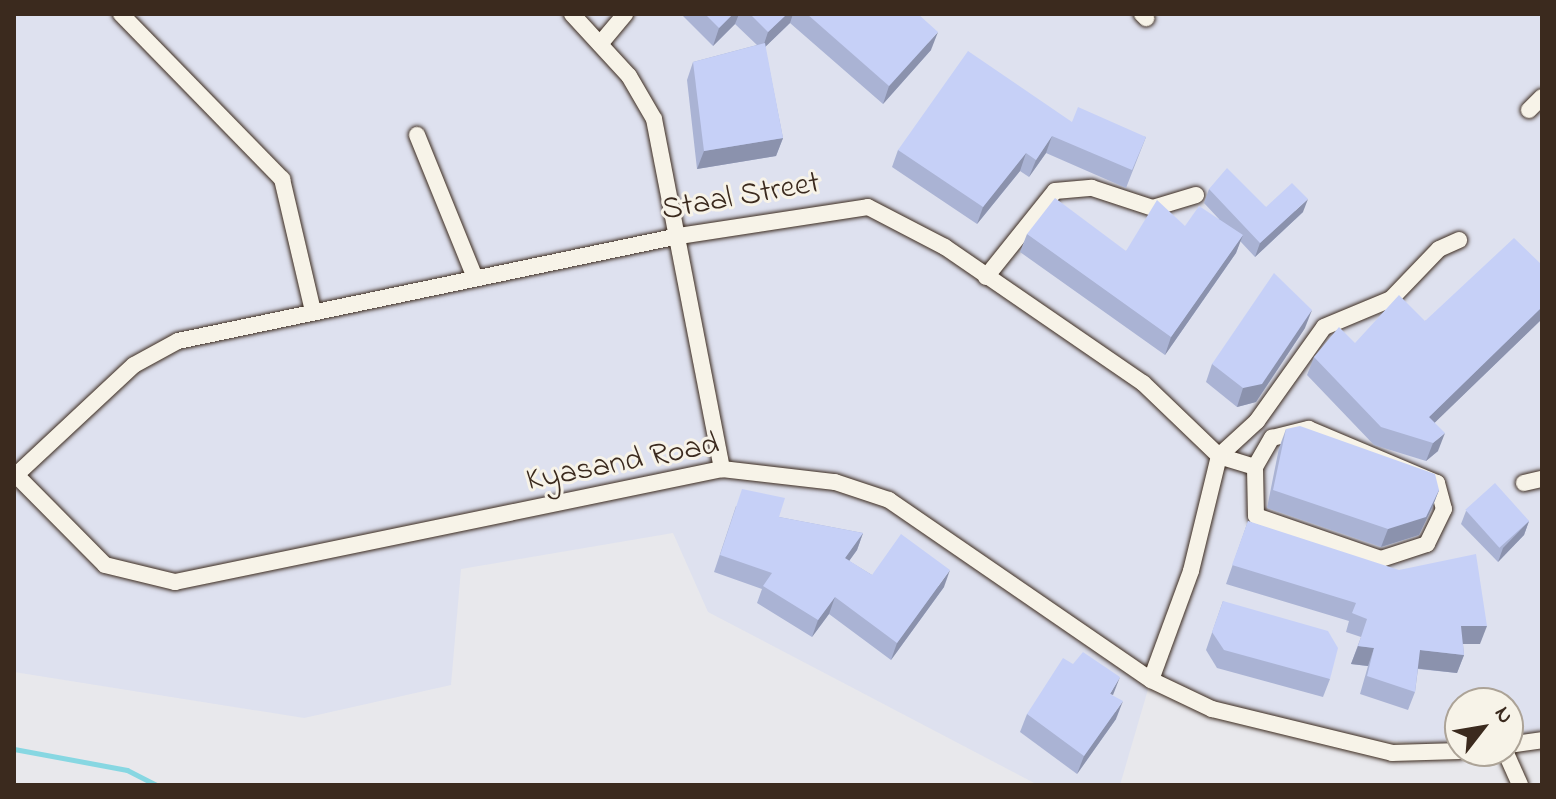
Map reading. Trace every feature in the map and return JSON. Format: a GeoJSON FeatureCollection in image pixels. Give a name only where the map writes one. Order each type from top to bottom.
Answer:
{"type":"FeatureCollection","features":[{"type":"Feature","properties":{"kind":"street"},"geometry":{"type":"LineString","coordinates":[[121,14],[282,179],[313,311]]}},
{"type":"Feature","properties":{"kind":"street"},"geometry":{"type":"LineString","coordinates":[[572,14],[600,44],[654,119],[722,469]]}},
{"type":"Feature","properties":{"kind":"street"},"geometry":{"type":"LineString","coordinates":[[600,44],[625,14]]}},
{"type":"Feature","properties":{"kind":"street"},"geometry":{"type":"LineString","coordinates":[[1529,110],[1542,97]]}},
{"type":"Feature","properties":{"kind":"street"},"geometry":{"type":"LineString","coordinates":[[417,135],[475,278]]}},
{"type":"Feature","properties":{"kind":"street"},"geometry":{"type":"LineString","coordinates":[[986,277],[1055,191],[1092,188],[1153,208],[1196,195]]}},
{"type":"Feature","properties":{"kind":"street","name":"Staal Street"},"geometry":{"type":"LineString","coordinates":[[15,474],[153,352],[313,311],[679,236],[868,207],[986,277],[1164,398],[1219,456]]}},
{"type":"Feature","properties":{"kind":"street"},"geometry":{"type":"LineString","coordinates":[[1151,680],[1191,571],[1219,456],[1257,421],[1324,327],[1391,299],[1439,249],[1459,240]]}},
{"type":"Feature","properties":{"kind":"street"},"geometry":{"type":"LineString","coordinates":[[1309,429],[1428,475],[1445,495],[1444,509],[1427,544],[1381,559],[1265,523],[1251,508],[1255,467],[1281,431],[1309,429]]}},
{"type":"Feature","properties":{"kind":"street"},"geometry":{"type":"LineString","coordinates":[[1219,456],[1255,467]]}},
{"type":"Feature","properties":{"kind":"street","name":"Kyasand Road"},"geometry":{"type":"LineString","coordinates":[[15,474],[105,565],[175,582],[722,469],[799,476],[889,500],[1151,680],[1212,709],[1304,735],[1392,753],[1444,751]]}},
{"type":"Feature","properties":{"kind":"street"},"geometry":{"type":"LineString","coordinates":[[1524,483],[1542,479]]}},
{"type":"Feature","properties":{"kind":"shaded area"},"geometry":{"type":"Polygon","coordinates":[[[14,14],[1542,14],[1542,736],[1524,738],[1524,687],[1444,687],[1444,744],[1434,745],[1350,737],[1149,686],[1120,785],[1038,785],[708,612],[673,533],[461,569],[451,685],[304,718],[14,672],[14,14]]]}},
{"type":"Feature","properties":{"kind":"building"},"geometry":{"type":"Polygon","coordinates":[[[705,14],[733,14],[719,28],[705,14]]]}},
{"type":"Feature","properties":{"kind":"building"},"geometry":{"type":"Polygon","coordinates":[[[750,14],[787,14],[768,32],[750,14]]]}},
{"type":"Feature","properties":{"kind":"building"},"geometry":{"type":"Polygon","coordinates":[[[807,14],[918,14],[938,32],[889,86],[807,14]]]}},
{"type":"Feature","properties":{"kind":"building"},"geometry":{"type":"Polygon","coordinates":[[[765,43],[783,138],[704,151],[693,62],[765,43]]]}},
{"type":"Feature","properties":{"kind":"building"},"geometry":{"type":"Polygon","coordinates":[[[968,51],[1072,122],[1078,107],[1146,137],[1132,170],[1052,136],[1036,160],[1026,153],[983,207],[898,150],[968,51]]]}},
{"type":"Feature","properties":{"kind":"building"},"geometry":{"type":"Polygon","coordinates":[[[1227,168],[1266,207],[1292,183],[1308,199],[1260,243],[1209,189],[1227,168]]]}},
{"type":"Feature","properties":{"kind":"building"},"geometry":{"type":"Polygon","coordinates":[[[1055,198],[1126,251],[1157,200],[1185,226],[1199,206],[1243,235],[1171,337],[1027,234],[1055,198]]]}},
{"type":"Feature","properties":{"kind":"building"},"geometry":{"type":"Polygon","coordinates":[[[1514,238],[1542,265],[1542,307],[1429,417],[1445,433],[1433,443],[1381,427],[1314,357],[1339,327],[1355,343],[1399,295],[1425,321],[1514,238]]]}},
{"type":"Feature","properties":{"kind":"building"},"geometry":{"type":"Polygon","coordinates":[[[1274,273],[1312,310],[1262,384],[1243,388],[1212,364],[1274,273]]]}},
{"type":"Feature","properties":{"kind":"building"},"geometry":{"type":"Polygon","coordinates":[[[1300,426],[1435,474],[1439,490],[1426,517],[1388,529],[1273,490],[1286,429],[1300,426]]]}},
{"type":"Feature","properties":{"kind":"building"},"geometry":{"type":"Polygon","coordinates":[[[1495,483],[1529,521],[1499,548],[1465,510],[1495,483]]]}},
{"type":"Feature","properties":{"kind":"building"},"geometry":{"type":"Polygon","coordinates":[[[742,489],[785,498],[779,517],[863,533],[845,558],[872,575],[901,534],[950,570],[897,643],[835,597],[818,620],[763,586],[772,573],[720,555],[742,489]]]}},
{"type":"Feature","properties":{"kind":"building"},"geometry":{"type":"Polygon","coordinates":[[[1248,521],[1399,570],[1476,554],[1487,626],[1461,626],[1464,655],[1420,650],[1415,692],[1367,676],[1374,648],[1358,646],[1367,619],[1352,613],[1356,603],[1232,565],[1248,521]]]}},
{"type":"Feature","properties":{"kind":"building"},"geometry":{"type":"Polygon","coordinates":[[[1223,601],[1328,631],[1338,648],[1330,679],[1224,650],[1212,632],[1223,601]]]}},
{"type":"Feature","properties":{"kind":"building"},"geometry":{"type":"Polygon","coordinates":[[[1083,652],[1120,677],[1110,694],[1123,701],[1084,756],[1027,714],[1063,658],[1073,664],[1083,652]]]}},
{"type":"Feature","properties":{"kind":"waterway"},"geometry":{"type":"LineString","coordinates":[[14,749],[127,770],[157,785]]}}]}
